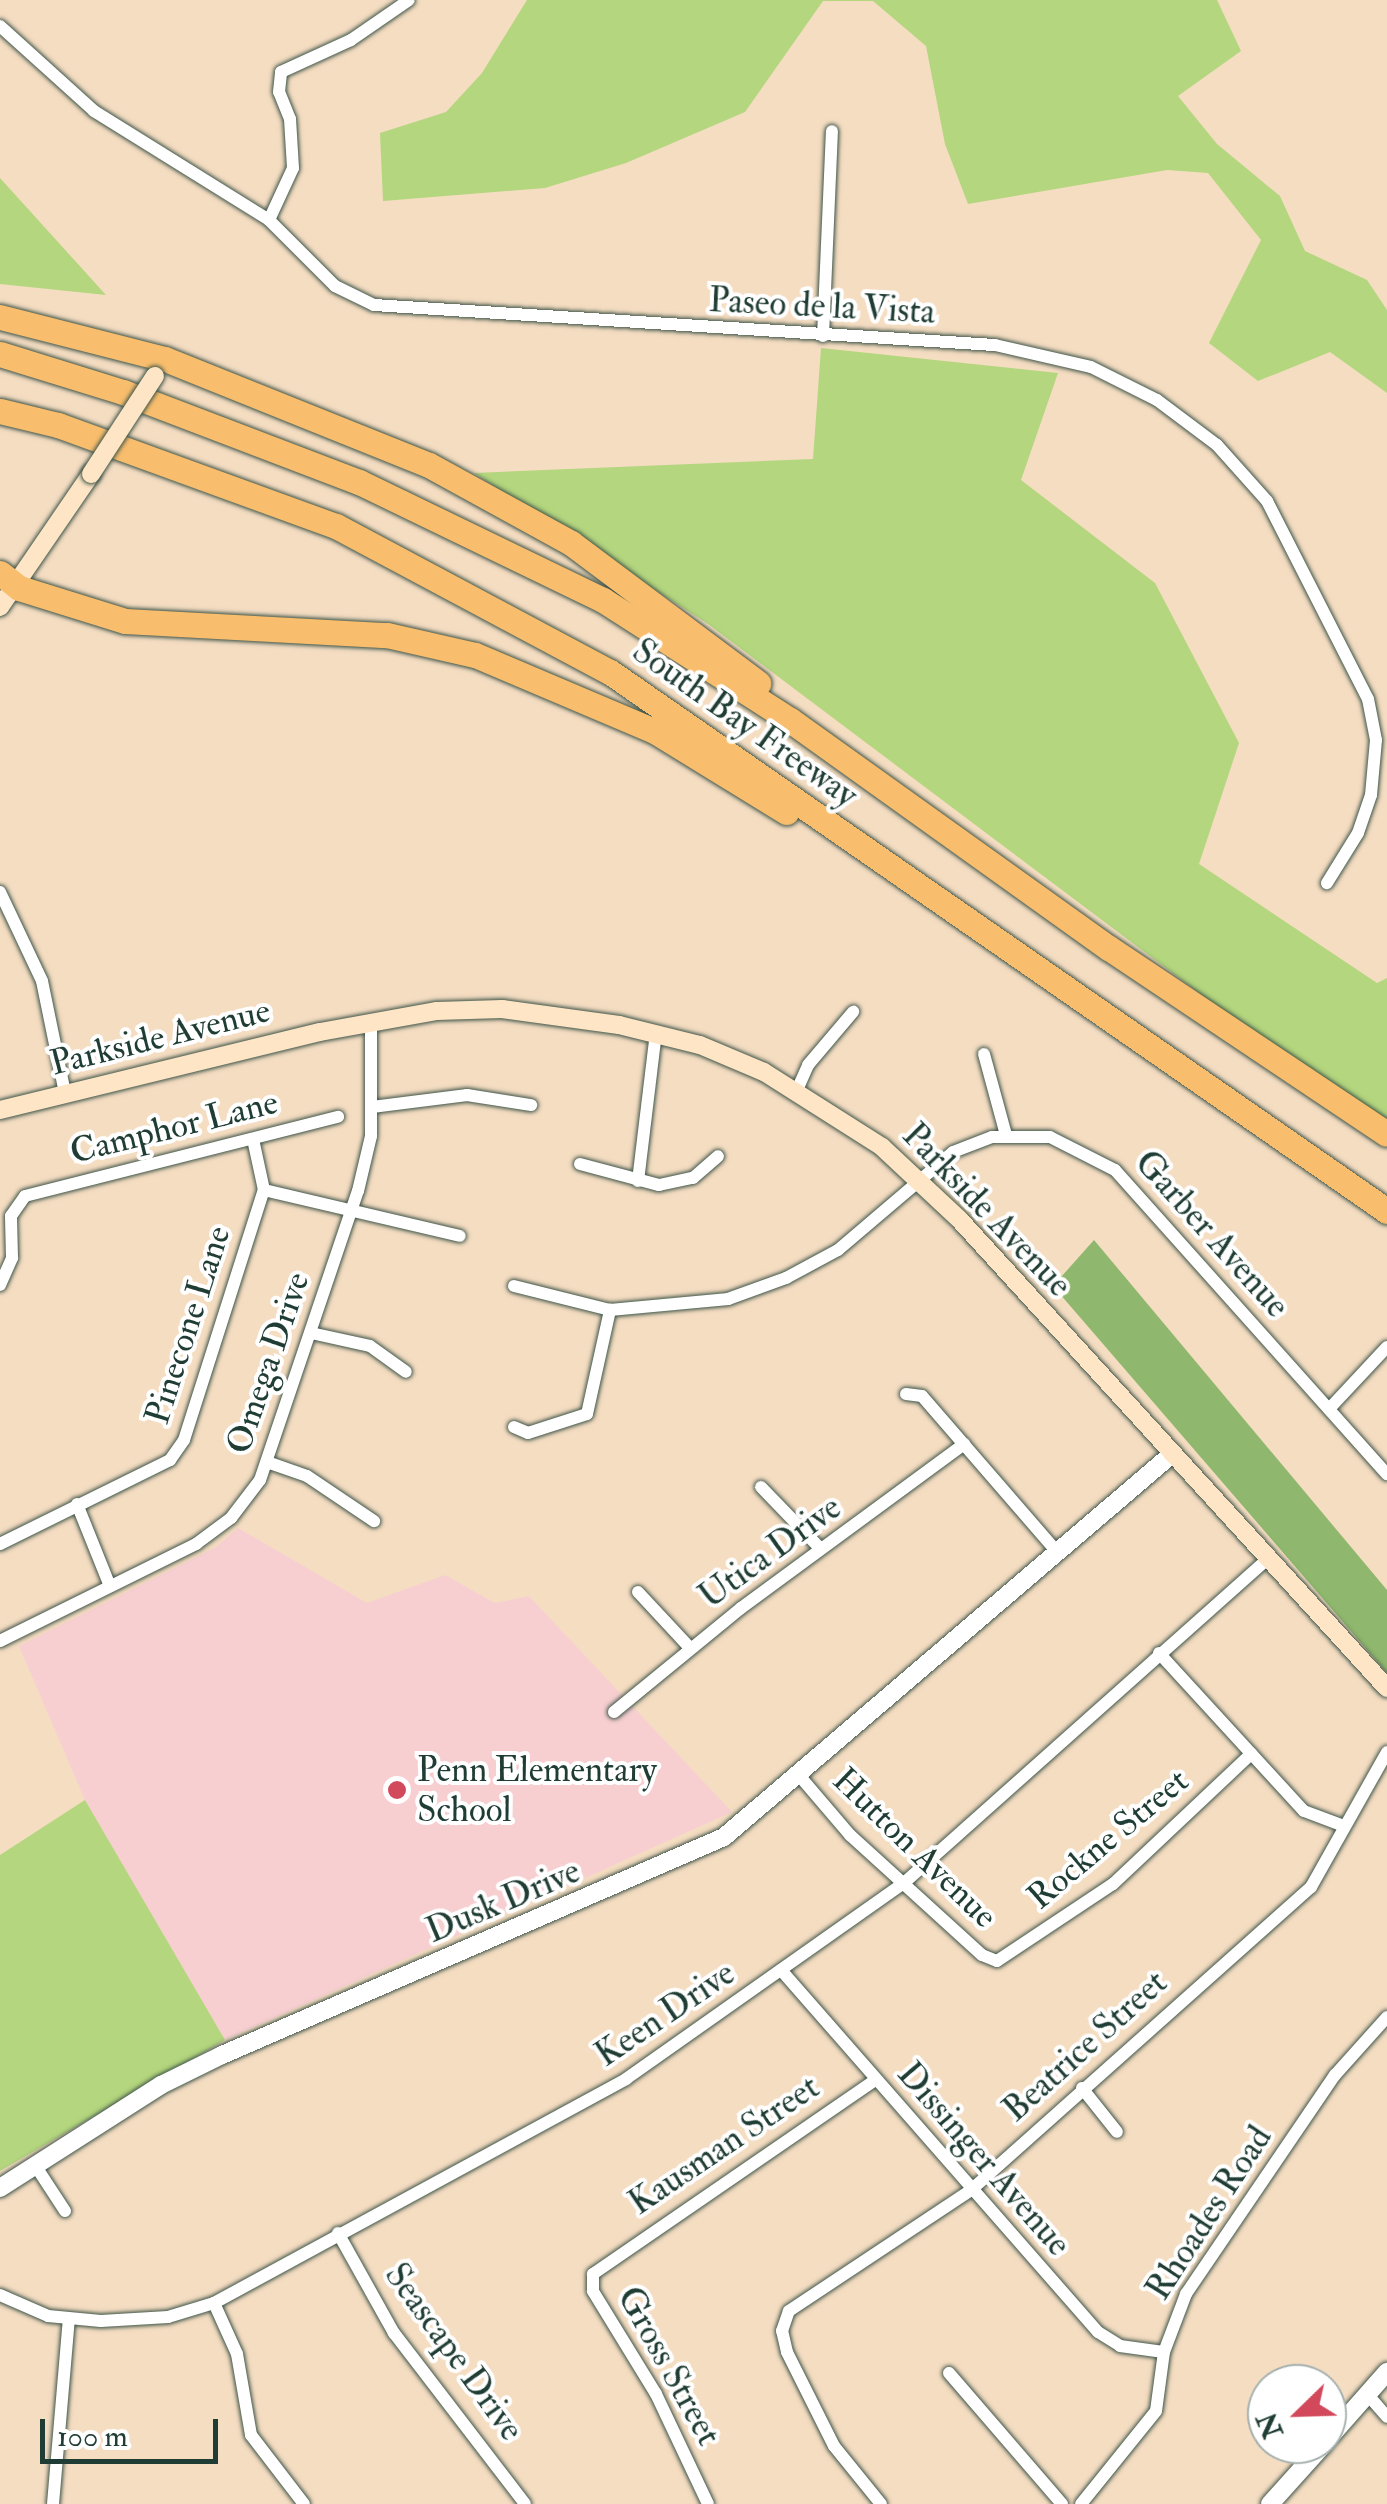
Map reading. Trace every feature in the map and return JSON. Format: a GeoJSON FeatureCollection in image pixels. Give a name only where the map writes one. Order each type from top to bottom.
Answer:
{"type":"FeatureCollection","features":[{"type":"Feature","properties":{"kind":"highway"},"geometry":{"type":"LineString","coordinates":[[0,317],[368,437],[528,518],[698,632],[762,686],[790,720]]}},
{"type":"Feature","properties":{"kind":"highway","name":"South Bay Freeway"},"geometry":{"type":"LineString","coordinates":[[0,354],[124,392],[359,482],[603,600],[790,720],[1109,948],[1387,1134]]}},
{"type":"Feature","properties":{"kind":"highway","name":"South Bay Freeway"},"geometry":{"type":"LineString","coordinates":[[0,411],[214,479],[336,526],[610,672],[1387,1211]]}},
{"type":"Feature","properties":{"kind":"highway"},"geometry":{"type":"LineString","coordinates":[[9,580],[125,621],[387,635],[475,654],[656,732],[970,921]]}},
{"type":"Feature","properties":{"kind":"main road"},"geometry":{"type":"LineString","coordinates":[[0,607],[9,580],[91,474],[160,368]]}},
{"type":"Feature","properties":{"kind":"main road","name":"Parkside Avenue"},"geometry":{"type":"LineString","coordinates":[[0,1110],[370,1022],[502,1009],[656,1032],[797,1090],[920,1181],[1387,1688]]}},
{"type":"Feature","properties":{"kind":"street"},"geometry":{"type":"LineString","coordinates":[[268,220],[294,168],[290,119],[278,92],[281,72],[351,40],[409,0]]}},
{"type":"Feature","properties":{"kind":"street","name":"Paseo de la Vista"},"geometry":{"type":"LineString","coordinates":[[0,26],[94,112],[268,220],[335,286],[374,305],[995,345],[1068,360],[1158,400],[1235,462],[1294,543],[1349,652],[1374,722],[1366,814],[1327,883]]}},
{"type":"Feature","properties":{"kind":"street"},"geometry":{"type":"LineString","coordinates":[[823,336],[832,132]]}},
{"type":"Feature","properties":{"kind":"street"},"geometry":{"type":"LineString","coordinates":[[0,892],[42,981],[65,1093]]}},
{"type":"Feature","properties":{"kind":"street"},"geometry":{"type":"LineString","coordinates":[[797,1090],[808,1065],[853,1012]]}},
{"type":"Feature","properties":{"kind":"street","name":"Omega Drive"},"geometry":{"type":"LineString","coordinates":[[0,1641],[196,1544],[231,1518],[267,1462],[350,1213],[372,1107],[370,1022]]}},
{"type":"Feature","properties":{"kind":"street"},"geometry":{"type":"LineString","coordinates":[[638,1181],[656,1032]]}},
{"type":"Feature","properties":{"kind":"street"},"geometry":{"type":"LineString","coordinates":[[984,1054],[1006,1135]]}},
{"type":"Feature","properties":{"kind":"street"},"geometry":{"type":"LineString","coordinates":[[372,1107],[467,1095],[531,1106]]}},
{"type":"Feature","properties":{"kind":"street","name":"Camphor Lane"},"geometry":{"type":"LineString","coordinates":[[0,1285],[12,1258],[11,1216],[25,1196],[338,1117]]}},
{"type":"Feature","properties":{"kind":"street","name":"Garber Avenue"},"geometry":{"type":"LineString","coordinates":[[514,1286],[610,1310],[710,1302],[786,1278],[838,1250],[953,1152],[1006,1135],[1064,1141],[1115,1170],[1387,1474]]}},
{"type":"Feature","properties":{"kind":"street","name":"Pinecone Lane"},"geometry":{"type":"LineString","coordinates":[[0,1544],[170,1460],[184,1440],[264,1190],[254,1139]]}},
{"type":"Feature","properties":{"kind":"street"},"geometry":{"type":"LineString","coordinates":[[580,1164],[658,1185],[693,1178],[718,1156]]}},
{"type":"Feature","properties":{"kind":"street"},"geometry":{"type":"LineString","coordinates":[[264,1190],[460,1236]]}},
{"type":"Feature","properties":{"kind":"street"},"geometry":{"type":"LineString","coordinates":[[514,1427],[528,1433],[586,1414],[610,1310]]}},
{"type":"Feature","properties":{"kind":"street"},"geometry":{"type":"LineString","coordinates":[[311,1333],[370,1346],[406,1372]]}},
{"type":"Feature","properties":{"kind":"street"},"geometry":{"type":"LineString","coordinates":[[1329,1408],[1387,1347]]}},
{"type":"Feature","properties":{"kind":"street"},"geometry":{"type":"LineString","coordinates":[[906,1394],[922,1396],[1059,1554]]}},
{"type":"Feature","properties":{"kind":"street","name":"Utica Drive"},"geometry":{"type":"LineString","coordinates":[[614,1712],[820,1548],[889,1505],[964,1444]]}},
{"type":"Feature","properties":{"kind":"street","name":"Dusk Drive"},"geometry":{"type":"LineString","coordinates":[[0,2188],[161,2085],[222,2055],[698,1854],[1059,1554],[1171,1455]]}},
{"type":"Feature","properties":{"kind":"street"},"geometry":{"type":"LineString","coordinates":[[267,1462],[307,1476],[374,1521]]}},
{"type":"Feature","properties":{"kind":"street"},"geometry":{"type":"LineString","coordinates":[[762,1487],[820,1548]]}},
{"type":"Feature","properties":{"kind":"street"},"geometry":{"type":"LineString","coordinates":[[77,1504],[110,1586]]}},
{"type":"Feature","properties":{"kind":"street","name":"Keen Drive"},"geometry":{"type":"LineString","coordinates":[[0,2295],[69,2318],[168,2316],[214,2303],[626,2079],[905,1882],[1267,1558]]}},
{"type":"Feature","properties":{"kind":"street"},"geometry":{"type":"LineString","coordinates":[[638,1592],[690,1648]]}},
{"type":"Feature","properties":{"kind":"street"},"geometry":{"type":"LineString","coordinates":[[1159,1653],[1304,1810],[1344,1826]]}},
{"type":"Feature","properties":{"kind":"street","name":"Beatrice Street"},"geometry":{"type":"LineString","coordinates":[[881,2504],[834,2446],[782,2340],[789,2311],[971,2190],[1311,1887],[1387,1752]]}},
{"type":"Feature","properties":{"kind":"street","name":"Rockne Street"},"geometry":{"type":"LineString","coordinates":[[998,1961],[1113,1884],[1251,1754]]}},
{"type":"Feature","properties":{"kind":"street","name":"Hutton Avenue"},"geometry":{"type":"LineString","coordinates":[[797,1773],[850,1835],[982,1955],[998,1961]]}},
{"type":"Feature","properties":{"kind":"street","name":"Dissinger Avenue"},"geometry":{"type":"LineString","coordinates":[[781,1970],[1098,2332],[1120,2346],[1164,2352]]}},
{"type":"Feature","properties":{"kind":"street","name":"Rhoades Road"},"geometry":{"type":"LineString","coordinates":[[1080,2504],[1156,2411],[1164,2352],[1186,2294],[1335,2076],[1387,2017]]}},
{"type":"Feature","properties":{"kind":"street","name":"Kausman Street"},"geometry":{"type":"LineString","coordinates":[[607,2260],[875,2080]]}},
{"type":"Feature","properties":{"kind":"street"},"geometry":{"type":"LineString","coordinates":[[1082,2088],[1117,2132]]}},
{"type":"Feature","properties":{"kind":"street"},"geometry":{"type":"LineString","coordinates":[[36,2165],[65,2210]]}},
{"type":"Feature","properties":{"kind":"street","name":"Seascape Drive"},"geometry":{"type":"LineString","coordinates":[[338,2233],[394,2333],[525,2504]]}},
{"type":"Feature","properties":{"kind":"street","name":"Gross Street"},"geometry":{"type":"LineString","coordinates":[[607,2260],[593,2274],[593,2290],[656,2394],[708,2504]]}},
{"type":"Feature","properties":{"kind":"street"},"geometry":{"type":"LineString","coordinates":[[214,2303],[237,2354],[251,2436],[304,2504]]}},
{"type":"Feature","properties":{"kind":"street"},"geometry":{"type":"LineString","coordinates":[[53,2504],[69,2318]]}},
{"type":"Feature","properties":{"kind":"street"},"geometry":{"type":"LineString","coordinates":[[1347,2418],[1387,2372]]}},
{"type":"Feature","properties":{"kind":"street"},"geometry":{"type":"LineString","coordinates":[[950,2373],[1062,2504]]}},
{"type":"Feature","properties":{"kind":"street"},"geometry":{"type":"LineString","coordinates":[[1368,2395],[1387,2417]]}},
{"type":"Feature","properties":{"kind":"street"},"geometry":{"type":"LineString","coordinates":[[1270,2504],[1305,2464]]}},
{"type":"Feature","properties":{"kind":"shaded area","name":"Penn Elementary School"},"geometry":{"type":"Polygon","coordinates":[[[238,1528],[367,1603],[445,1575],[495,1603],[529,1596],[732,1812],[225,2040],[85,1800],[19,1646],[216,1547],[238,1528]]]}},
{"type":"Feature","properties":{"kind":"green space"},"geometry":{"type":"Polygon","coordinates":[[[527,0],[1217,0],[1241,51],[1178,96],[1217,144],[1280,196],[1305,251],[1367,280],[1387,310],[1387,393],[1330,352],[1258,381],[1209,343],[1261,240],[1208,173],[1167,170],[968,204],[945,144],[926,46],[873,1],[823,1],[745,112],[626,163],[545,188],[383,201],[380,133],[446,112],[482,73],[527,0]]]}},
{"type":"Feature","properties":{"kind":"green space"},"geometry":{"type":"Polygon","coordinates":[[[0,178],[106,295],[0,284],[0,178]]]}},
{"type":"Feature","properties":{"kind":"green space"},"geometry":{"type":"Polygon","coordinates":[[[821,348],[1058,373],[1021,480],[1155,583],[1239,743],[1199,864],[1377,983],[1387,978],[1387,1125],[1287,1059],[708,624],[474,473],[813,459],[821,348]]]}},
{"type":"Feature","properties":{"kind":"green space"},"geometry":{"type":"Polygon","coordinates":[[[1094,1240],[1387,1590],[1387,1673],[1053,1286],[1094,1240]]]}},
{"type":"Feature","properties":{"kind":"green space"},"geometry":{"type":"Polygon","coordinates":[[[85,1800],[225,2040],[0,2171],[0,1855],[85,1800]]]}},
{"type":"Feature","properties":{"kind":"place","name":"Penn Elementary School"},"geometry":{"type":"Point","coordinates":[397,1790]}}]}
